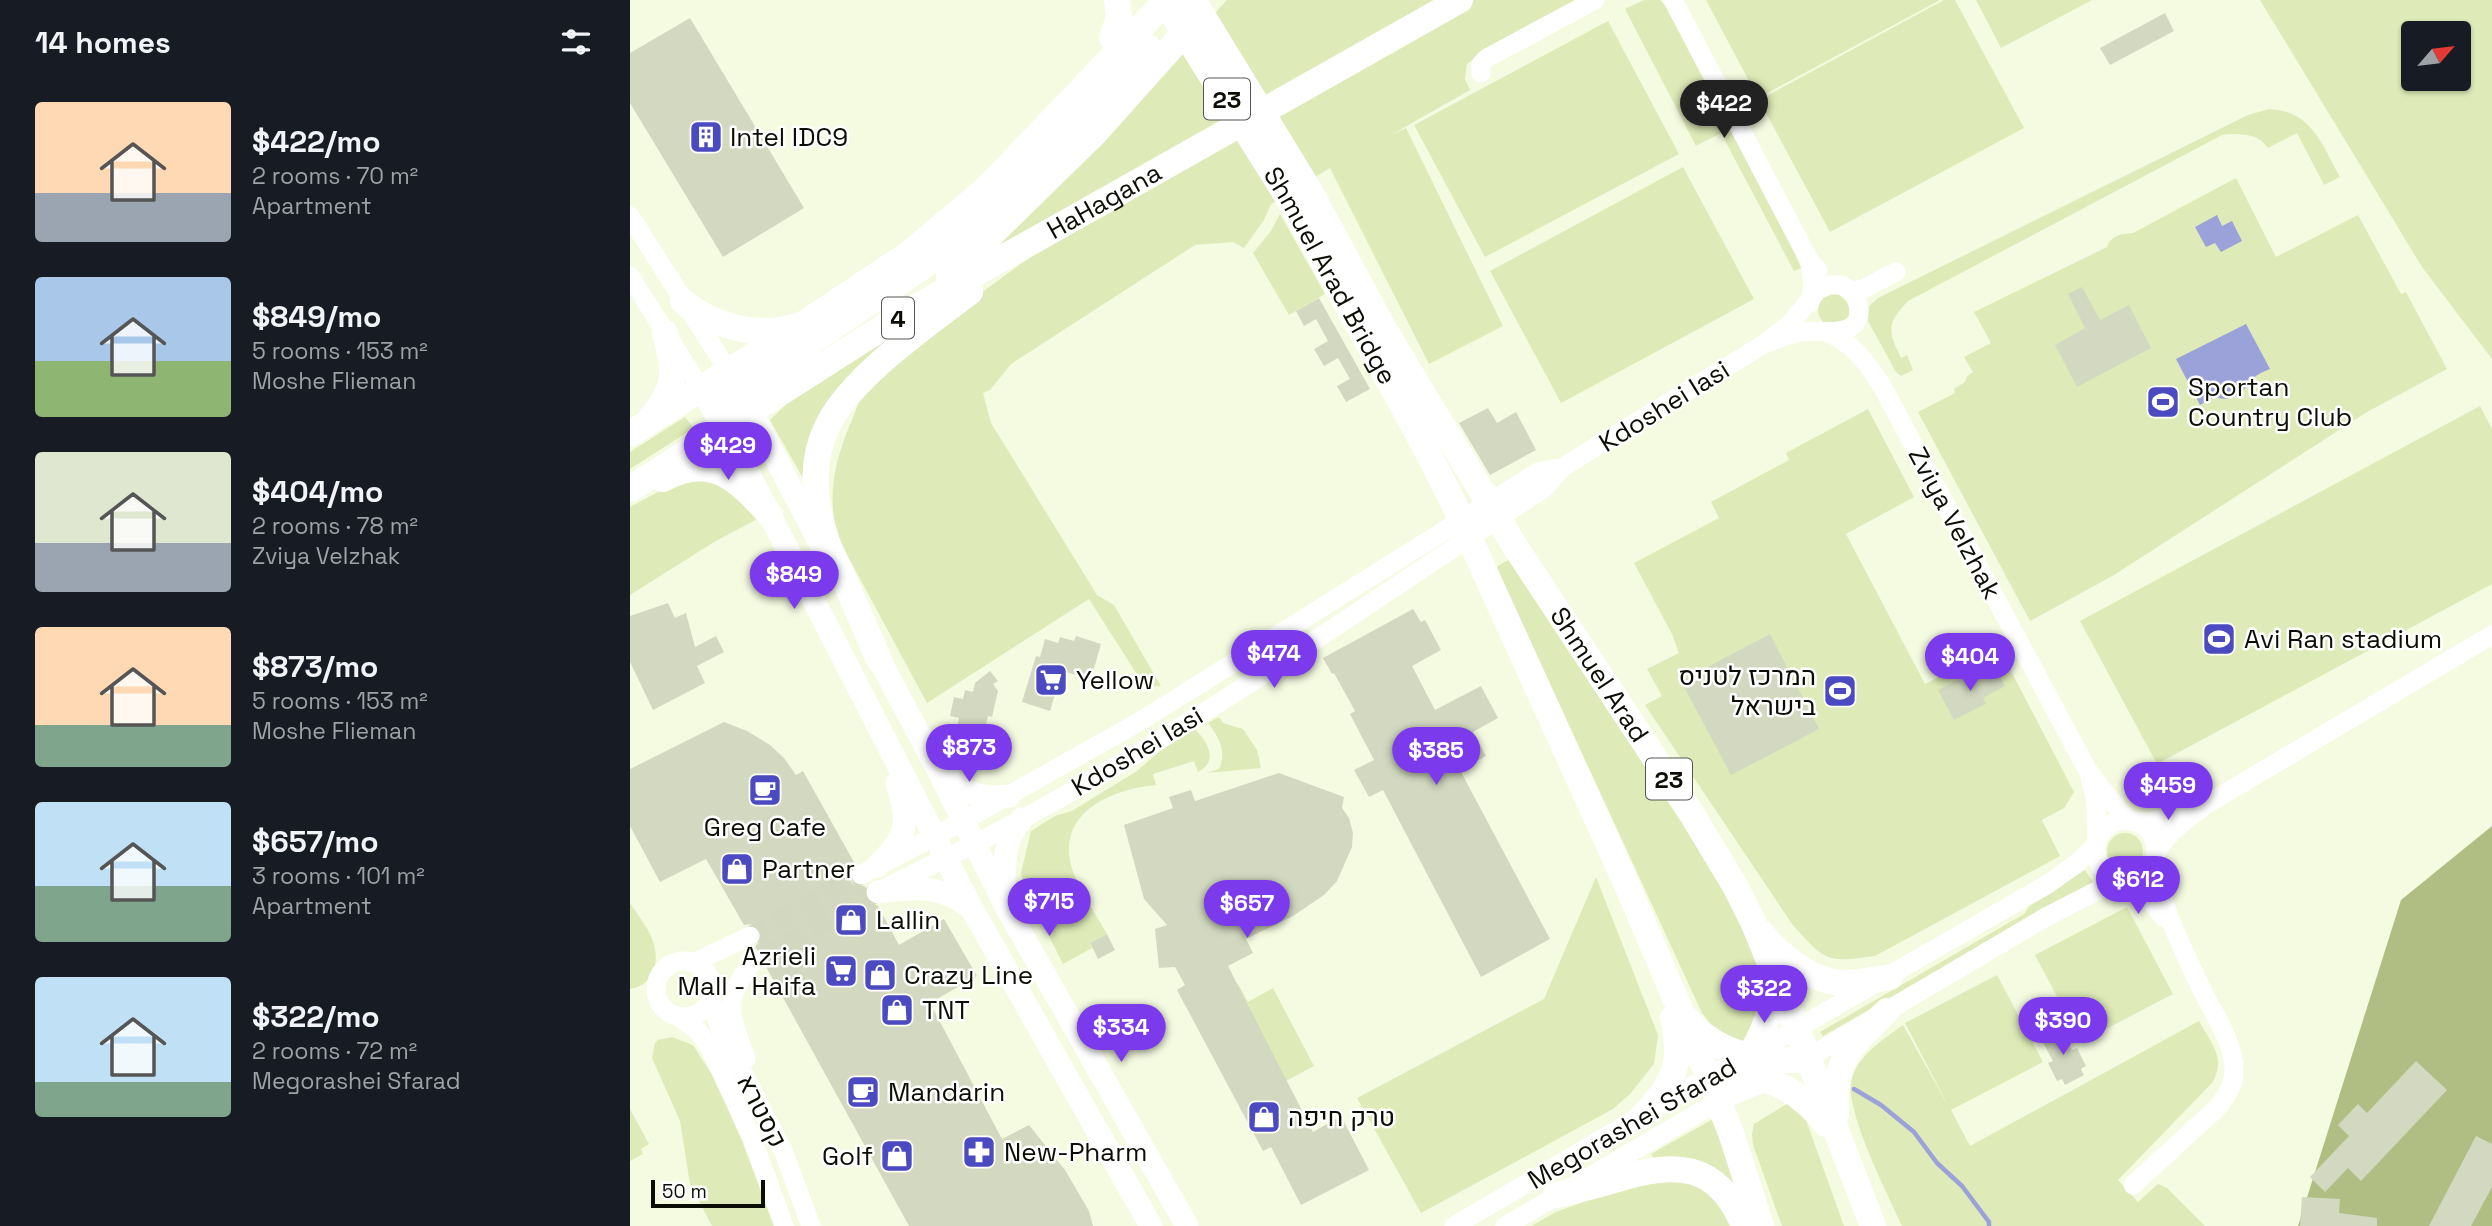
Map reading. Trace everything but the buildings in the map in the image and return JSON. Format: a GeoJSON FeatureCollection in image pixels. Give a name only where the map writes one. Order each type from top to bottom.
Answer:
{"type":"FeatureCollection","features":[{"type":"Feature","properties":{"kind":"highway"},"geometry":{"type":"LineString","coordinates":[[1112,38],[1119,17],[1117,0]]}},
{"type":"Feature","properties":{"kind":"highway"},"geometry":{"type":"LineString","coordinates":[[1063,110],[1084,72],[1149,0]]}},
{"type":"Feature","properties":{"kind":"highway","name":"4"},"geometry":{"type":"LineString","coordinates":[[630,489],[724,428],[740,390],[808,321],[910,253],[987,188],[1166,0]]}},
{"type":"Feature","properties":{"kind":"highway","name":"Shmuel Arad Bridge"},"geometry":{"type":"LineString","coordinates":[[1166,0],[1299,193],[1482,561]]}},
{"type":"Feature","properties":{"kind":"highway"},"geometry":{"type":"LineString","coordinates":[[740,390],[902,281],[959,239],[1015,188],[1073,129],[1190,0]]}},
{"type":"Feature","properties":{"kind":"highway","name":"Shmuel Arad Bridge"},"geometry":{"type":"LineString","coordinates":[[1190,0],[1299,193],[1514,545]]}},
{"type":"Feature","properties":{"kind":"highway"},"geometry":{"type":"LineString","coordinates":[[902,315],[987,241],[1094,134],[1214,0]]}},
{"type":"Feature","properties":{"kind":"highway","name":"HaHagana"},"geometry":{"type":"LineString","coordinates":[[740,390],[902,315],[1460,0]]}},
{"type":"Feature","properties":{"kind":"highway"},"geometry":{"type":"LineString","coordinates":[[879,660],[824,534],[817,503],[814,478],[829,422],[844,400],[862,381],[915,335],[1048,231]]}},
{"type":"Feature","properties":{"kind":"highway"},"geometry":{"type":"LineString","coordinates":[[683,301],[711,319],[743,329],[776,331],[808,321]]}},
{"type":"Feature","properties":{"kind":"highway"},"geometry":{"type":"LineString","coordinates":[[634,431],[660,407],[670,389],[673,365],[665,333]]}},
{"type":"Feature","properties":{"kind":"highway","name":"4"},"geometry":{"type":"LineString","coordinates":[[634,431],[701,389],[740,390]]}},
{"type":"Feature","properties":{"kind":"highway"},"geometry":{"type":"LineString","coordinates":[[630,496],[680,470],[698,467],[733,479],[770,515]]}},
{"type":"Feature","properties":{"kind":"highway","name":"Shmuel Arad"},"geometry":{"type":"LineString","coordinates":[[1514,545],[1693,816],[1735,886],[1754,924],[1797,1029]]}},
{"type":"Feature","properties":{"kind":"highway","name":"Shmuel Arad"},"geometry":{"type":"LineString","coordinates":[[1482,561],[1623,876],[1708,1075]]}},
{"type":"Feature","properties":{"kind":"highway"},"geometry":{"type":"LineString","coordinates":[[1754,924],[1788,959],[1830,981],[1858,982],[1890,977]]}},
{"type":"Feature","properties":{"kind":"highway"},"geometry":{"type":"LineString","coordinates":[[1641,1117],[1666,1090],[1678,1060],[1675,1030],[1652,946]]}},
{"type":"Feature","properties":{"kind":"highway"},"geometry":{"type":"LineString","coordinates":[[1717,1102],[1744,1065],[1765,1029],[1771,1010],[1773,972]]}},
{"type":"Feature","properties":{"kind":"highway"},"geometry":{"type":"LineString","coordinates":[[1680,1010],[1696,1030],[1744,1065],[1768,1081],[1797,1093],[1810,1104],[1838,1138]]}},
{"type":"Feature","properties":{"kind":"highway"},"geometry":{"type":"LineString","coordinates":[[1838,1138],[1836,1095],[1842,1063],[1857,1040],[1887,1011]]}},
{"type":"Feature","properties":{"kind":"highway","name":"23"},"geometry":{"type":"LineString","coordinates":[[1797,1029],[1873,1226]]}},
{"type":"Feature","properties":{"kind":"highway"},"geometry":{"type":"LineString","coordinates":[[1708,1075],[1744,1065],[1807,1058]]}},
{"type":"Feature","properties":{"kind":"highway","name":"23"},"geometry":{"type":"LineString","coordinates":[[1708,1075],[1731,1133],[1762,1226]]}},
{"type":"Feature","properties":{"kind":"highway"},"geometry":{"type":"LineString","coordinates":[[1556,1195],[1650,1170],[1685,1170],[1716,1185],[1735,1206],[1744,1226]]}},
{"type":"Feature","properties":{"kind":"main road"},"geometry":{"type":"LineString","coordinates":[[701,389],[770,515],[972,909],[1151,1226]]}},
{"type":"Feature","properties":{"kind":"main road"},"geometry":{"type":"LineString","coordinates":[[740,390],[936,766],[1004,904],[1186,1223]]}},
{"type":"Feature","properties":{"kind":"main road"},"geometry":{"type":"LineString","coordinates":[[869,870],[895,848],[901,837],[905,814],[881,730]]}},
{"type":"Feature","properties":{"kind":"main road"},"geometry":{"type":"LineString","coordinates":[[936,766],[955,784],[978,796],[1009,796]]}},
{"type":"Feature","properties":{"kind":"main road"},"geometry":{"type":"LineString","coordinates":[[1004,904],[1004,868],[1008,841],[1022,819]]}},
{"type":"Feature","properties":{"kind":"main road"},"geometry":{"type":"LineString","coordinates":[[875,893],[908,888],[938,890],[972,909]]}},
{"type":"Feature","properties":{"kind":"street"},"geometry":{"type":"LineString","coordinates":[[1481,73],[1481,64],[1487,58],[1595,0]]}},
{"type":"Feature","properties":{"kind":"street"},"geometry":{"type":"LineString","coordinates":[[1673,0],[1810,262],[1846,288],[1858,303],[1858,311],[1851,326],[1843,331],[1827,332],[1816,326],[1812,320],[1809,309],[1813,284],[1810,262]]}},
{"type":"Feature","properties":{"kind":"street"},"geometry":{"type":"LineString","coordinates":[[630,216],[740,390]]}},
{"type":"Feature","properties":{"kind":"street"},"geometry":{"type":"LineString","coordinates":[[1811,300],[1824,286],[1863,289],[1896,272]]}},
{"type":"Feature","properties":{"kind":"street"},"geometry":{"type":"LineString","coordinates":[[630,276],[701,389]]}},
{"type":"Feature","properties":{"kind":"street","name":"Kdoshei Iasi"},"geometry":{"type":"LineString","coordinates":[[875,893],[1022,819],[1150,744],[1377,601],[1543,489],[1563,467],[1764,344],[1790,324],[1811,300]]}},
{"type":"Feature","properties":{"kind":"street","name":"Zviya VeIzhak"},"geometry":{"type":"LineString","coordinates":[[1858,311],[1863,339],[1882,386],[2088,771],[2121,813],[2132,821]]}},
{"type":"Feature","properties":{"kind":"street","name":"Kdoshei Iasi"},"geometry":{"type":"LineString","coordinates":[[1764,344],[1795,333],[1827,332]]}},
{"type":"Feature","properties":{"kind":"street","name":"Zviya VeIzhak"},"geometry":{"type":"LineString","coordinates":[[1827,332],[1853,347],[1882,386]]}},
{"type":"Feature","properties":{"kind":"street","name":"Kdoshei Iasi"},"geometry":{"type":"LineString","coordinates":[[869,870],[1009,796],[1139,722],[1538,472],[1563,467]]}},
{"type":"Feature","properties":{"kind":"street"},"geometry":{"type":"LineString","coordinates":[[2120,879],[2140,877],[2147,872],[2176,829],[2207,804],[2492,635]]}},
{"type":"Feature","properties":{"kind":"street","name":"Zviya VeIzhak"},"geometry":{"type":"LineString","coordinates":[[2088,771],[2096,801],[2097,843]]}},
{"type":"Feature","properties":{"kind":"street"},"geometry":{"type":"LineString","coordinates":[[2173,929],[2149,898],[2134,884],[2106,872],[2100,864],[2097,843],[2107,828],[2115,822],[2153,822],[2207,804]]}},
{"type":"Feature","properties":{"kind":"street"},"geometry":{"type":"LineString","coordinates":[[2132,821],[2147,829],[2153,836],[2155,877],[2173,929],[2226,1040],[2234,1069],[2226,1097],[2217,1108],[2133,1185]]}},
{"type":"Feature","properties":{"kind":"street","name":"Megorashei Sfarad"},"geometry":{"type":"LineString","coordinates":[[1744,1065],[1797,1029],[2048,884],[2077,863],[2097,843]]}},
{"type":"Feature","properties":{"kind":"street","name":"Megorashei Sfarad"},"geometry":{"type":"LineString","coordinates":[[1505,1226],[1717,1102],[1768,1081],[2046,917],[2120,879]]}},
{"type":"Feature","properties":{"kind":"street"},"geometry":{"type":"LineString","coordinates":[[693,963],[705,972],[711,992],[707,1004],[695,1015],[679,1017],[671,1014],[657,996],[658,979],[662,971],[676,962],[693,963],[750,936]]}},
{"type":"Feature","properties":{"kind":"street"},"geometry":{"type":"LineString","coordinates":[[711,992],[757,959],[738,980],[731,1004],[745,1056],[768,1120]]}},
{"type":"Feature","properties":{"kind":"street","name":"קסטרא"},"geometry":{"type":"LineString","coordinates":[[711,992],[719,1026],[784,1153],[811,1226]]}},
{"type":"Feature","properties":{"kind":"street","name":"קסטרא"},"geometry":{"type":"LineString","coordinates":[[679,1017],[698,1031],[710,1048],[752,1138],[784,1226]]}},
{"type":"Feature","properties":{"kind":"street","name":"Megorashei Sfarad"},"geometry":{"type":"LineString","coordinates":[[1454,1226],[1708,1075]]}},
{"type":"Feature","properties":{"kind":"green space"},"geometry":{"type":"Polygon","coordinates":[[[1227,0],[1439,0],[998,246],[1227,0]]]}},
{"type":"Feature","properties":{"kind":"green space"},"geometry":{"type":"Polygon","coordinates":[[[1474,0],[1587,0],[1478,56],[1467,64],[1465,79],[1470,90],[1391,135],[1406,128],[1503,326],[1429,364],[1330,168],[1271,204],[1264,220],[1244,248],[1233,242],[1195,245],[1011,364],[990,390],[983,393],[991,423],[1097,595],[1114,605],[1161,686],[1145,687],[1089,599],[927,703],[838,538],[834,522],[833,492],[837,463],[863,394],[884,369],[906,350],[1076,226],[1206,146],[1474,0]]]}},
{"type":"Feature","properties":{"kind":"green space"},"geometry":{"type":"Polygon","coordinates":[[[1644,0],[1660,0],[1667,8],[1791,243],[1801,268],[1794,271],[1721,133],[1696,146],[1625,9],[1644,0]]]}},
{"type":"Feature","properties":{"kind":"green space"},"geometry":{"type":"Polygon","coordinates":[[[1706,0],[1940,0],[1758,98],[1706,0]]]}},
{"type":"Feature","properties":{"kind":"green space"},"geometry":{"type":"Polygon","coordinates":[[[1944,0],[1955,0],[2024,128],[1830,232],[1759,100],[1944,0]]]}},
{"type":"Feature","properties":{"kind":"green space"},"geometry":{"type":"Polygon","coordinates":[[[1976,0],[2092,0],[2001,48],[1976,0]]]}},
{"type":"Feature","properties":{"kind":"green space"},"geometry":{"type":"Polygon","coordinates":[[[2260,0],[2492,0],[2492,359],[2422,267],[2260,0]]]}},
{"type":"Feature","properties":{"kind":"green space"},"geometry":{"type":"Polygon","coordinates":[[[1608,21],[1679,154],[1485,257],[1414,125],[1608,21]]]}},
{"type":"Feature","properties":{"kind":"green space"},"geometry":{"type":"Polygon","coordinates":[[[2269,109],[2284,111],[2306,123],[2321,142],[2340,177],[2324,185],[2297,133],[2268,148],[2253,137],[2241,134],[2222,135],[1908,301],[1896,316],[1891,328],[1901,358],[1907,355],[1913,370],[1901,376],[1896,372],[1868,321],[1869,306],[1878,298],[2248,115],[2269,109]]]}},
{"type":"Feature","properties":{"kind":"green space"},"geometry":{"type":"Polygon","coordinates":[[[1683,167],[1754,299],[1561,403],[1490,271],[1683,167]]]}},
{"type":"Feature","properties":{"kind":"green space","name":"Sportan Country Club"},"geometry":{"type":"Polygon","coordinates":[[[2236,178],[2276,257],[2358,215],[2401,294],[2406,292],[2447,369],[2367,412],[2114,575],[2030,621],[1918,412],[1955,393],[1954,389],[1965,382],[1967,376],[1973,372],[1964,357],[1991,343],[1974,312],[2107,247],[2114,238],[2133,233],[2236,178]]]}},
{"type":"Feature","properties":{"kind":"green space"},"geometry":{"type":"Polygon","coordinates":[[[1280,214],[1325,294],[1289,315],[1253,253],[1271,231],[1280,214]]]}},
{"type":"Feature","properties":{"kind":"green space"},"geometry":{"type":"Polygon","coordinates":[[[1838,292],[1851,302],[1849,319],[1827,325],[1819,315],[1819,304],[1823,296],[1838,292]]]}},
{"type":"Feature","properties":{"kind":"green space"},"geometry":{"type":"Polygon","coordinates":[[[897,328],[899,339],[804,480],[770,420],[796,395],[897,328]]]}},
{"type":"Feature","properties":{"kind":"green space"},"geometry":{"type":"Polygon","coordinates":[[[2480,406],[2492,429],[2492,584],[2157,764],[2080,621],[2480,406]]]}},
{"type":"Feature","properties":{"kind":"green space","name":"המרכז לטניס בישראל"},"geometry":{"type":"Polygon","coordinates":[[[1868,409],[1914,497],[1846,534],[1925,684],[1998,646],[2074,792],[2064,808],[2042,820],[2060,856],[1875,956],[1836,959],[1812,946],[1792,924],[1645,705],[1662,696],[1647,669],[1679,653],[1672,634],[1634,563],[1719,518],[1711,502],[1789,460],[1786,453],[1868,409]]]}},
{"type":"Feature","properties":{"kind":"green space"},"geometry":{"type":"Polygon","coordinates":[[[685,417],[694,428],[630,469],[630,452],[685,417]]]}},
{"type":"Feature","properties":{"kind":"green space"},"geometry":{"type":"Polygon","coordinates":[[[712,474],[759,518],[714,542],[630,595],[630,507],[684,478],[712,474]]]}},
{"type":"Feature","properties":{"kind":"green space"},"geometry":{"type":"Polygon","coordinates":[[[1514,557],[1699,843],[1761,963],[1764,993],[1745,1045],[1716,1031],[1702,1013],[1496,567],[1514,557]]]}},
{"type":"Feature","properties":{"kind":"green space"},"geometry":{"type":"Polygon","coordinates":[[[1219,717],[1223,723],[1243,729],[1257,750],[1261,768],[1206,773],[1219,769],[1221,763],[1221,745],[1208,723],[1219,717]]]}},
{"type":"Feature","properties":{"kind":"green space"},"geometry":{"type":"Polygon","coordinates":[[[1195,729],[1209,751],[1210,757],[1204,768],[1198,772],[1194,761],[1153,774],[1156,785],[1108,797],[1082,815],[1074,828],[1069,843],[1072,869],[1107,934],[1090,943],[1092,948],[1063,964],[1025,889],[1021,873],[1031,831],[1055,816],[1072,811],[1137,771],[1161,750],[1195,729]]]}},
{"type":"Feature","properties":{"kind":"green space"},"geometry":{"type":"Polygon","coordinates":[[[2492,826],[2492,1226],[2298,1226],[2401,900],[2492,826]]]}},
{"type":"Feature","properties":{"kind":"green space"},"geometry":{"type":"Polygon","coordinates":[[[2125,833],[2138,838],[2143,851],[2138,864],[2125,869],[2112,864],[2107,851],[2112,838],[2125,833]]]}},
{"type":"Feature","properties":{"kind":"green space"},"geometry":{"type":"Polygon","coordinates":[[[2085,870],[2095,885],[2039,912],[1823,1036],[1820,1032],[2024,914],[2030,905],[2085,870]]]}},
{"type":"Feature","properties":{"kind":"green space"},"geometry":{"type":"Polygon","coordinates":[[[1596,877],[1658,1035],[1654,1064],[1630,1094],[1613,1109],[1421,1213],[1357,1098],[1544,999],[1596,877]]]}},
{"type":"Feature","properties":{"kind":"green space"},"geometry":{"type":"Polygon","coordinates":[[[630,903],[651,936],[656,961],[646,982],[630,989],[630,903]]]}},
{"type":"Feature","properties":{"kind":"green space"},"geometry":{"type":"Polygon","coordinates":[[[2127,907],[2173,994],[2081,1042],[2035,955],[2127,907]]]}},
{"type":"Feature","properties":{"kind":"green space"},"geometry":{"type":"Polygon","coordinates":[[[1997,975],[2043,1062],[1951,1110],[1970,1146],[2199,1021],[2218,1059],[2212,1083],[2118,1180],[2138,1202],[2158,1184],[2167,1188],[2205,1226],[1902,1226],[1859,1126],[1853,1105],[1853,1074],[1868,1053],[1903,1025],[1950,1109],[1905,1023],[1997,975]]]}},
{"type":"Feature","properties":{"kind":"green space"},"geometry":{"type":"Polygon","coordinates":[[[1238,984],[1248,1002],[1273,988],[1314,1066],[1252,1099],[1201,1003],[1238,984]]]}},
{"type":"Feature","properties":{"kind":"green space"},"geometry":{"type":"Polygon","coordinates":[[[672,1037],[693,1045],[714,1078],[742,1141],[774,1226],[712,1226],[690,1184],[680,1121],[652,1058],[655,1043],[672,1037]]]}},
{"type":"Feature","properties":{"kind":"green space"},"geometry":{"type":"Polygon","coordinates":[[[1790,1102],[1805,1117],[1844,1226],[1782,1226],[1753,1145],[1752,1134],[1754,1124],[1790,1102]]]}},
{"type":"Feature","properties":{"kind":"green space"},"geometry":{"type":"Polygon","coordinates":[[[630,1109],[649,1144],[641,1149],[643,1154],[630,1161],[630,1109]]]}},
{"type":"Feature","properties":{"kind":"green space"},"geometry":{"type":"Polygon","coordinates":[[[1713,1119],[1742,1204],[1657,1163],[1651,1154],[1713,1119]]]}},
{"type":"Feature","properties":{"kind":"green space"},"geometry":{"type":"Polygon","coordinates":[[[1696,1179],[1738,1226],[1531,1226],[1556,1212],[1636,1183],[1696,1179]]]}},
{"type":"Feature","properties":{"kind":"water"},"geometry":{"type":"Polygon","coordinates":[[[2217,215],[2222,226],[2232,221],[2242,241],[2221,252],[2215,243],[2206,247],[2195,227],[2217,215]]]}},
{"type":"Feature","properties":{"kind":"water"},"geometry":{"type":"Polygon","coordinates":[[[2246,324],[2270,369],[2257,375],[2234,397],[2215,397],[2200,405],[2176,359],[2246,324]]]}},
{"type":"Feature","properties":{"kind":"waterway"},"geometry":{"type":"LineString","coordinates":[[1854,1089],[1881,1105],[1914,1132],[1937,1163],[1962,1186],[1989,1222],[1989,1226]]}},
{"type":"Feature","properties":{"kind":"tunnel"},"geometry":{"type":"LineString","coordinates":[[750,936],[861,875]]}},
{"type":"Feature","properties":{"kind":"tunnel"},"geometry":{"type":"LineString","coordinates":[[761,957],[872,895]]}},
{"type":"Feature","properties":{"kind":"place","name":"Intel IDC9"},"geometry":{"type":"Point","coordinates":[706,137]}},
{"type":"Feature","properties":{"kind":"place","name":"Sportan Country Club"},"geometry":{"type":"Point","coordinates":[2163,402]}},
{"type":"Feature","properties":{"kind":"place","name":"Avi Ran stadium"},"geometry":{"type":"Point","coordinates":[2219,639]}},
{"type":"Feature","properties":{"kind":"place","name":"Yellow"},"geometry":{"type":"Point","coordinates":[1051,680]}},
{"type":"Feature","properties":{"kind":"place","name":"המרכז לטניס בישראל"},"geometry":{"type":"Point","coordinates":[1840,691]}},
{"type":"Feature","properties":{"kind":"place","name":"Greg Cafe"},"geometry":{"type":"Point","coordinates":[765,790]}},
{"type":"Feature","properties":{"kind":"place","name":"Partner"},"geometry":{"type":"Point","coordinates":[737,869]}},
{"type":"Feature","properties":{"kind":"place","name":"Lallin"},"geometry":{"type":"Point","coordinates":[851,920]}},
{"type":"Feature","properties":{"kind":"place","name":"Azrieli Mall - Haifa"},"geometry":{"type":"Point","coordinates":[841,971]}},
{"type":"Feature","properties":{"kind":"place","name":"Crazy Line"},"geometry":{"type":"Point","coordinates":[880,975]}},
{"type":"Feature","properties":{"kind":"place","name":"TNT"},"geometry":{"type":"Point","coordinates":[897,1010]}},
{"type":"Feature","properties":{"kind":"place","name":"Mandarin"},"geometry":{"type":"Point","coordinates":[863,1092]}},
{"type":"Feature","properties":{"kind":"place","name":"טרק חיפה"},"geometry":{"type":"Point","coordinates":[1264,1117]}},
{"type":"Feature","properties":{"kind":"place","name":"New-Pharm"},"geometry":{"type":"Point","coordinates":[979,1152]}},
{"type":"Feature","properties":{"kind":"place","name":"Golf"},"geometry":{"type":"Point","coordinates":[897,1156]}}]}
